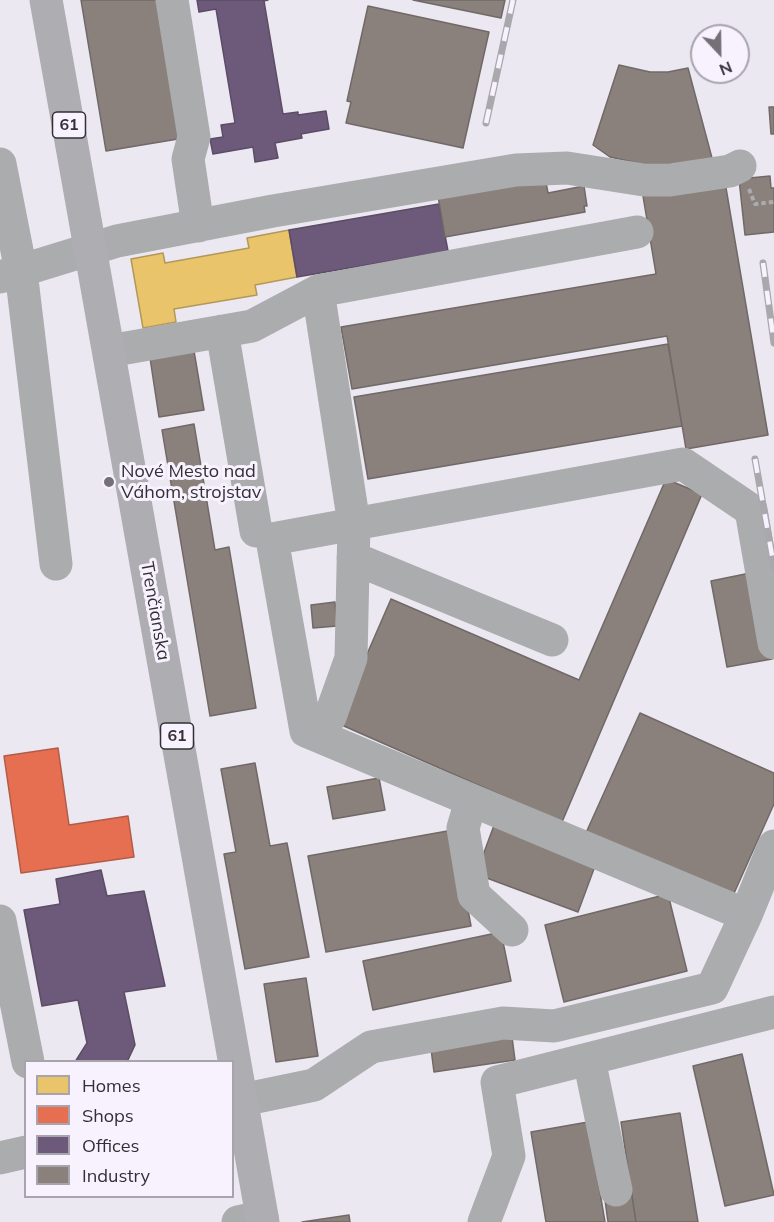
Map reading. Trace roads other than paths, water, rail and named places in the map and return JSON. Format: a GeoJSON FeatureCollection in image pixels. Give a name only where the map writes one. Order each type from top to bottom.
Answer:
{"type":"FeatureCollection","features":[{"type":"Feature","properties":{"kind":"main road","name":"Trenčianska"},"geometry":{"type":"LineString","coordinates":[[46,0],[109,351],[230,1060]]}},
{"type":"Feature","properties":{"kind":"main road","name":"Trenčianska"},"geometry":{"type":"LineString","coordinates":[[234,1082],[254,1220]]}},
{"type":"Feature","properties":{"kind":"lane"},"geometry":{"type":"LineString","coordinates":[[172,0],[194,137],[188,159],[198,225]]}},
{"type":"Feature","properties":{"kind":"lane"},"geometry":{"type":"LineString","coordinates":[[0,164],[10,274],[56,564]]}},
{"type":"Feature","properties":{"kind":"lane"},"geometry":{"type":"LineString","coordinates":[[10,274],[117,241],[516,170],[567,168],[644,180],[670,180],[730,171],[740,166]]}},
{"type":"Feature","properties":{"kind":"lane"},"geometry":{"type":"LineString","coordinates":[[109,351],[252,326],[318,291],[637,232]]}},
{"type":"Feature","properties":{"kind":"lane"},"geometry":{"type":"LineString","coordinates":[[318,291],[354,524],[351,658],[330,717]]}},
{"type":"Feature","properties":{"kind":"lane"},"geometry":{"type":"LineString","coordinates":[[222,331],[256,531]]}},
{"type":"Feature","properties":{"kind":"lane"},"geometry":{"type":"LineString","coordinates":[[746,915],[306,731],[272,539],[682,464],[751,510],[774,643]]}},
{"type":"Feature","properties":{"kind":"lane"},"geometry":{"type":"LineString","coordinates":[[353,558],[552,640]]}},
{"type":"Feature","properties":{"kind":"lane"},"geometry":{"type":"LineString","coordinates":[[471,801],[462,828],[474,895],[512,930]]}},
{"type":"Feature","properties":{"kind":"lane"},"geometry":{"type":"LineString","coordinates":[[237,1100],[314,1085],[371,1047],[503,1023],[554,1026],[712,988],[746,915],[774,846]]}},
{"type":"Feature","properties":{"kind":"lane"},"geometry":{"type":"LineString","coordinates":[[0,921],[27,1060]]}},
{"type":"Feature","properties":{"kind":"lane"},"geometry":{"type":"LineString","coordinates":[[484,1222],[509,1156],[497,1082],[774,1012]]}},
{"type":"Feature","properties":{"kind":"lane"},"geometry":{"type":"LineString","coordinates":[[589,1059],[616,1190]]}},
{"type":"Feature","properties":{"kind":"lane"},"geometry":{"type":"LineString","coordinates":[[0,1158],[24,1152]]}},
{"type":"Feature","properties":{"kind":"railway"},"geometry":{"type":"LineString","coordinates":[[486,123],[513,0]]}},
{"type":"Feature","properties":{"kind":"railway"},"geometry":{"type":"LineString","coordinates":[[763,263],[774,343]]}},
{"type":"Feature","properties":{"kind":"railway"},"geometry":{"type":"LineString","coordinates":[[755,459],[774,567]]}},
{"type":"Feature","properties":{"kind":"place","name":"Nové Mesto nad Váhom, strojstav"},"geometry":{"type":"Point","coordinates":[109,482]}}]}
